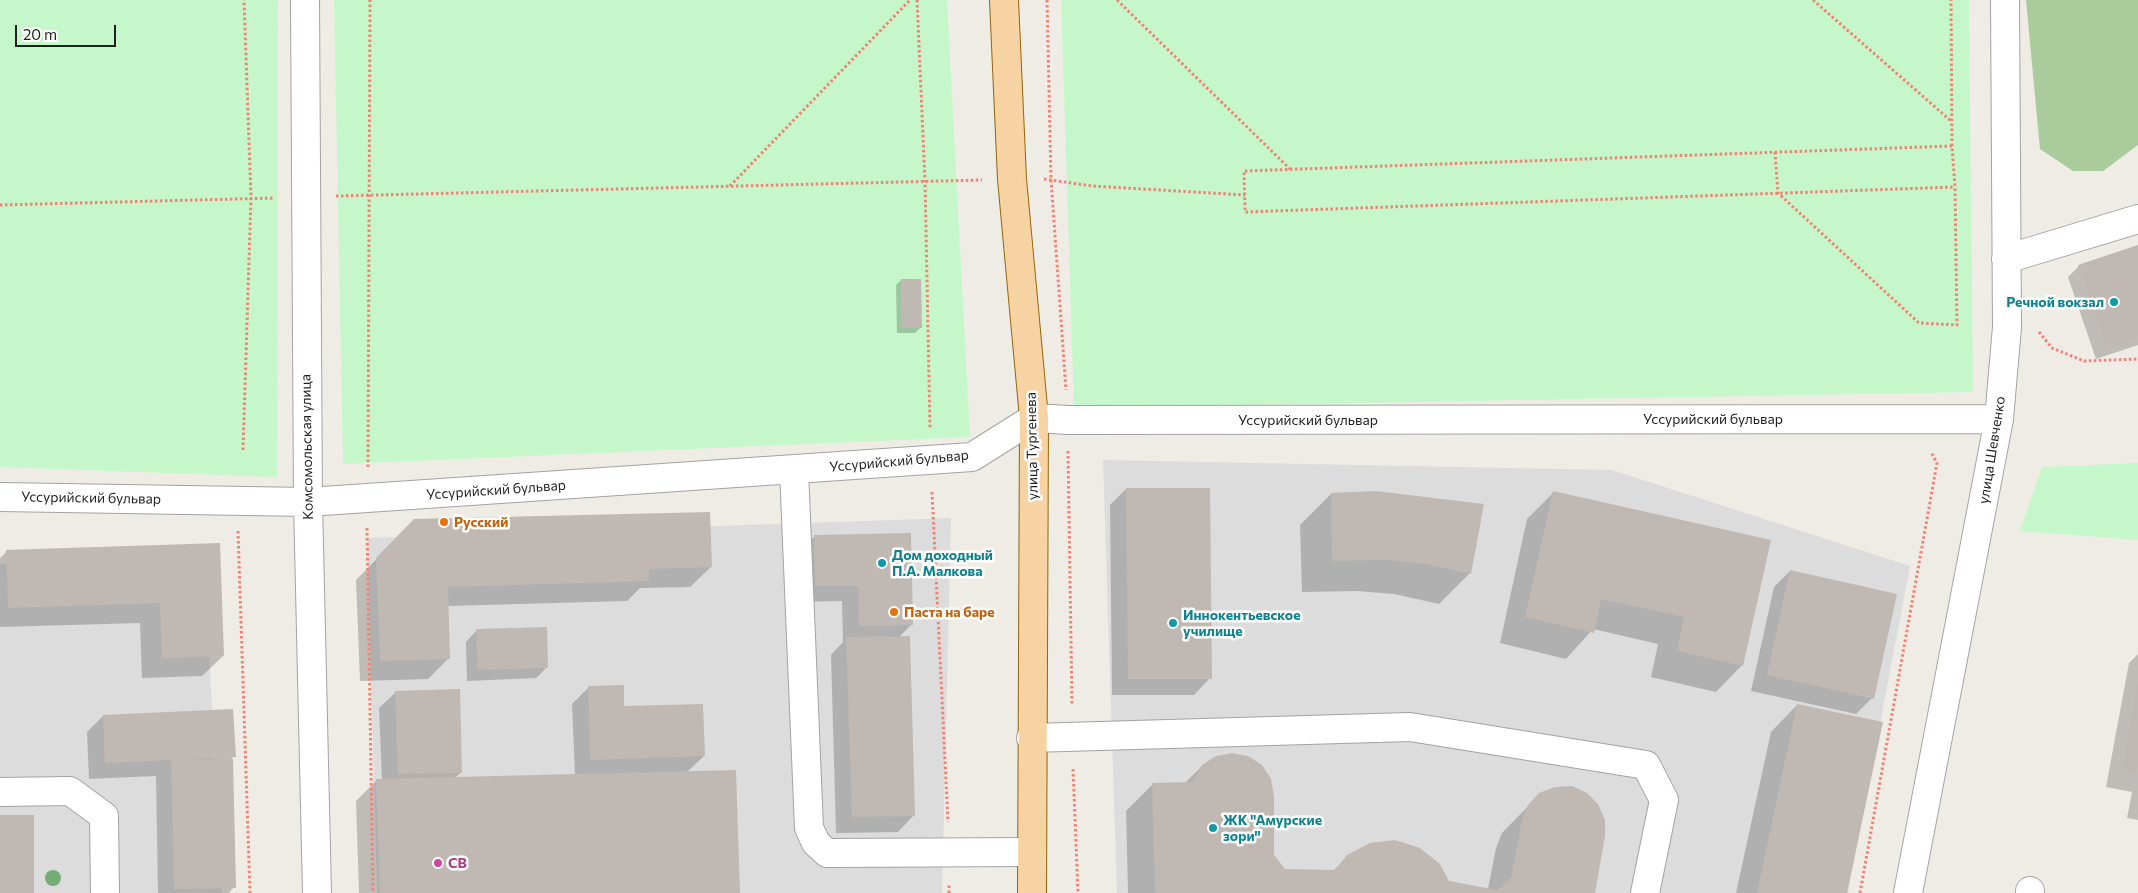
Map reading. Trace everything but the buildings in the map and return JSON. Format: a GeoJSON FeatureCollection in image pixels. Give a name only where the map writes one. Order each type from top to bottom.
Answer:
{"type":"FeatureCollection","features":[{"type":"Feature","properties":{"kind":"main road","name":"улица Тургенева"},"geometry":{"type":"LineString","coordinates":[[1004,0],[1012,180],[1034,418],[1031,738],[1032,893]]}},
{"type":"Feature","properties":{"kind":"street","name":"Комсомольская улица"},"geometry":{"type":"LineString","coordinates":[[305,0],[308,502],[317,893]]}},
{"type":"Feature","properties":{"kind":"street","name":"улица Шевченко"},"geometry":{"type":"LineString","coordinates":[[1908,893],[1999,419],[2007,327],[2005,0]]}},
{"type":"Feature","properties":{"kind":"street"},"geometry":{"type":"LineString","coordinates":[[2006,259],[2138,219]]}},
{"type":"Feature","properties":{"kind":"street","name":"Уссурийский бульвар"},"geometry":{"type":"LineString","coordinates":[[0,496],[308,502],[972,457],[1034,418],[1068,420],[1999,419]]}},
{"type":"Feature","properties":{"kind":"street"},"geometry":{"type":"LineString","coordinates":[[794,470],[809,828],[816,843],[827,853],[1032,852]]}},
{"type":"Feature","properties":{"kind":"street"},"geometry":{"type":"LineString","coordinates":[[1031,738],[1410,727],[1646,765],[1664,800],[1645,893]]}},
{"type":"Feature","properties":{"kind":"street"},"geometry":{"type":"LineString","coordinates":[[0,792],[70,791],[104,816],[105,893]]}},
{"type":"Feature","properties":{"kind":"path"},"geometry":{"type":"LineString","coordinates":[[243,450],[251,198],[244,0]]}},
{"type":"Feature","properties":{"kind":"path"},"geometry":{"type":"LineString","coordinates":[[370,0],[367,499],[373,893]]}},
{"type":"Feature","properties":{"kind":"path"},"geometry":{"type":"LineString","coordinates":[[729,186],[910,0]]}},
{"type":"Feature","properties":{"kind":"path"},"geometry":{"type":"LineString","coordinates":[[1117,0],[1291,170]]}},
{"type":"Feature","properties":{"kind":"path"},"geometry":{"type":"LineString","coordinates":[[1813,0],[1952,121]]}},
{"type":"Feature","properties":{"kind":"path"},"geometry":{"type":"LineString","coordinates":[[1775,152],[1778,194],[1919,323],[1957,325],[1955,188],[1952,146],[1951,0]]}},
{"type":"Feature","properties":{"kind":"path"},"geometry":{"type":"LineString","coordinates":[[1952,146],[1244,171],[1245,212],[1955,188]]}},
{"type":"Feature","properties":{"kind":"path"},"geometry":{"type":"LineString","coordinates":[[0,205],[370,194],[1051,179],[1092,186],[1245,195]]}},
{"type":"Feature","properties":{"kind":"path"},"geometry":{"type":"LineString","coordinates":[[2037,329],[2052,348],[2084,362],[2138,359]]}},
{"type":"Feature","properties":{"kind":"path"},"geometry":{"type":"LineString","coordinates":[[1860,893],[1937,463],[1933,452],[1923,452]]}},
{"type":"Feature","properties":{"kind":"path"},"geometry":{"type":"LineString","coordinates":[[236,501],[250,893]]}},
{"type":"Feature","properties":{"kind":"shaded area"},"geometry":{"type":"Polygon","coordinates":[[[1103,460],[1612,470],[1910,566],[1848,893],[1117,893],[1103,460]]]}},
{"type":"Feature","properties":{"kind":"shaded area"},"geometry":{"type":"Polygon","coordinates":[[[951,518],[942,893],[377,893],[367,538],[951,518]]]}},
{"type":"Feature","properties":{"kind":"shaded area"},"geometry":{"type":"Polygon","coordinates":[[[0,564],[205,581],[222,893],[0,893],[0,564]]]}},
{"type":"Feature","properties":{"kind":"green space"},"geometry":{"type":"Polygon","coordinates":[[[0,0],[278,0],[277,477],[0,467],[0,0]]]}},
{"type":"Feature","properties":{"kind":"green space"},"geometry":{"type":"Polygon","coordinates":[[[334,0],[947,0],[970,437],[343,464],[334,0]]]}},
{"type":"Feature","properties":{"kind":"green space"},"geometry":{"type":"Polygon","coordinates":[[[1061,0],[1969,0],[1973,392],[1074,408],[1061,0]]]}},
{"type":"Feature","properties":{"kind":"green space"},"geometry":{"type":"Polygon","coordinates":[[[2026,0],[2138,0],[2138,145],[2103,171],[2073,171],[2040,149],[2026,0]]]}},
{"type":"Feature","properties":{"kind":"green space"},"geometry":{"type":"Polygon","coordinates":[[[2138,463],[2138,540],[2020,531],[2042,467],[2138,463]]]}},
{"type":"Feature","properties":{"kind":"place","name":"Речной вокзал"},"geometry":{"type":"Point","coordinates":[2114,302]}},
{"type":"Feature","properties":{"kind":"place","name":"Русский"},"geometry":{"type":"Point","coordinates":[444,522]}},
{"type":"Feature","properties":{"kind":"place","name":"Дом доходный П.А. Малкова"},"geometry":{"type":"Point","coordinates":[882,563]}},
{"type":"Feature","properties":{"kind":"place","name":"Паста на баре"},"geometry":{"type":"Point","coordinates":[894,612]}},
{"type":"Feature","properties":{"kind":"place","name":"Иннокентьевское училище"},"geometry":{"type":"Point","coordinates":[1173,623]}},
{"type":"Feature","properties":{"kind":"place","name":"ЖК \"Амурские зори\""},"geometry":{"type":"Point","coordinates":[1213,828]}},
{"type":"Feature","properties":{"kind":"place","name":"СВ"},"geometry":{"type":"Point","coordinates":[438,863]}}]}
